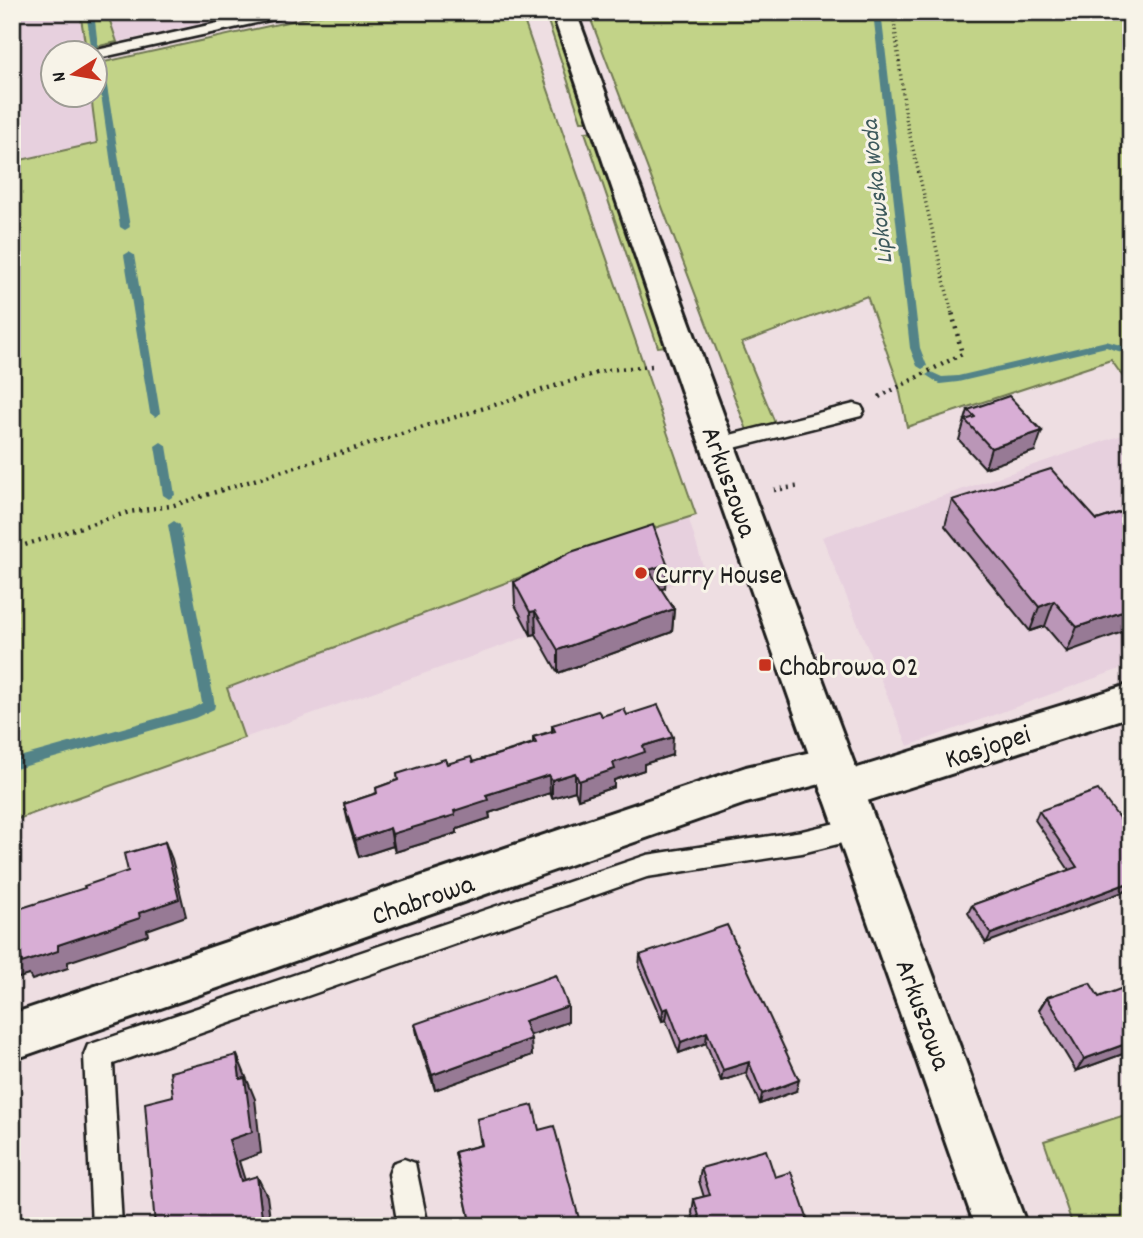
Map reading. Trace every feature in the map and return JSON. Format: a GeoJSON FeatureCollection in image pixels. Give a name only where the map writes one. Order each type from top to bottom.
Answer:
{"type":"FeatureCollection","features":[{"type":"Feature","properties":{"kind":"main road","name":"Arkuszowa"},"geometry":{"type":"LineString","coordinates":[[564,12],[1001,1226]]}},
{"type":"Feature","properties":{"kind":"main road","name":"Kasjopei"},"geometry":{"type":"LineString","coordinates":[[838,777],[1131,699]]}},
{"type":"Feature","properties":{"kind":"main road","name":"Chabrowa"},"geometry":{"type":"LineString","coordinates":[[12,1037],[746,785],[838,777]]}},
{"type":"Feature","properties":{"kind":"lane"},"geometry":{"type":"LineString","coordinates":[[108,52],[288,12]]}},
{"type":"Feature","properties":{"kind":"lane"},"geometry":{"type":"LineString","coordinates":[[718,444],[854,411]]}},
{"type":"Feature","properties":{"kind":"lane"},"geometry":{"type":"LineString","coordinates":[[107,1226],[98,1055],[647,866],[802,842],[857,829]]}},
{"type":"Feature","properties":{"kind":"lane"},"geometry":{"type":"LineString","coordinates":[[404,1174],[413,1226]]}},
{"type":"Feature","properties":{"kind":"path"},"geometry":{"type":"LineString","coordinates":[[854,411],[962,354],[906,119],[893,12]]}},
{"type":"Feature","properties":{"kind":"path"},"geometry":{"type":"LineString","coordinates":[[12,549],[129,512],[171,506],[606,370],[661,366]]}},
{"type":"Feature","properties":{"kind":"path"},"geometry":{"type":"LineString","coordinates":[[768,491],[801,486]]}},
{"type":"Feature","properties":{"kind":"shaded area"},"geometry":{"type":"Polygon","coordinates":[[[12,12],[80,12],[84,38],[38,38],[38,108],[93,108],[97,143],[12,162],[12,12]]]}},
{"type":"Feature","properties":{"kind":"shaded area"},"geometry":{"type":"Polygon","coordinates":[[[107,12],[253,12],[117,42],[107,12]]]}},
{"type":"Feature","properties":{"kind":"shaded area"},"geometry":{"type":"Polygon","coordinates":[[[1131,432],[1131,665],[908,746],[822,537],[1131,432]]]}},
{"type":"Feature","properties":{"kind":"shaded area"},"geometry":{"type":"Polygon","coordinates":[[[688,516],[705,573],[244,738],[227,688],[688,516]]]}},
{"type":"Feature","properties":{"kind":"green space"},"geometry":{"type":"Polygon","coordinates":[[[80,12],[107,12],[117,42],[108,44],[108,38],[84,38],[80,12]]]}},
{"type":"Feature","properties":{"kind":"green space"},"geometry":{"type":"Polygon","coordinates":[[[333,12],[521,12],[696,515],[632,535],[227,688],[244,738],[12,821],[12,162],[97,143],[93,108],[108,108],[108,61],[333,12]]]}},
{"type":"Feature","properties":{"kind":"green space"},"geometry":{"type":"Polygon","coordinates":[[[545,12],[551,12],[588,121],[581,121],[545,12]]]}},
{"type":"Feature","properties":{"kind":"green space"},"geometry":{"type":"Polygon","coordinates":[[[588,12],[1131,12],[1131,388],[1111,360],[907,427],[898,383],[867,296],[742,343],[776,425],[747,430],[588,12]]]}},
{"type":"Feature","properties":{"kind":"green space"},"geometry":{"type":"Polygon","coordinates":[[[593,131],[667,346],[658,347],[585,132],[593,131]]]}},
{"type":"Feature","properties":{"kind":"green space"},"geometry":{"type":"Polygon","coordinates":[[[1131,1113],[1131,1226],[1073,1226],[1044,1141],[1131,1113]]]}},
{"type":"Feature","properties":{"kind":"building"},"geometry":{"type":"Polygon","coordinates":[[[1009,396],[1042,431],[991,448],[965,420],[975,417],[968,410],[1009,396]]]}},
{"type":"Feature","properties":{"kind":"building"},"geometry":{"type":"Polygon","coordinates":[[[1051,469],[1097,520],[1131,509],[1131,609],[1077,627],[1054,601],[1039,607],[952,500],[1051,469]]]}},
{"type":"Feature","properties":{"kind":"building"},"geometry":{"type":"Polygon","coordinates":[[[653,525],[667,564],[649,570],[674,609],[558,650],[535,611],[530,612],[514,582],[571,552],[653,525]]]}},
{"type":"Feature","properties":{"kind":"building"},"geometry":{"type":"Polygon","coordinates":[[[658,705],[673,737],[643,746],[645,752],[613,763],[615,769],[579,781],[575,773],[552,780],[549,775],[486,795],[488,800],[454,811],[455,815],[392,834],[390,828],[355,840],[344,804],[377,793],[376,788],[398,780],[397,774],[445,759],[447,764],[471,757],[473,762],[536,743],[533,737],[555,731],[552,725],[598,711],[602,716],[624,709],[627,715],[658,705]]]}},
{"type":"Feature","properties":{"kind":"building"},"geometry":{"type":"Polygon","coordinates":[[[1098,790],[1131,834],[1131,882],[991,934],[972,905],[1077,867],[1039,811],[1098,790]]]}},
{"type":"Feature","properties":{"kind":"building"},"geometry":{"type":"Polygon","coordinates":[[[165,842],[179,899],[139,913],[140,918],[58,945],[58,951],[22,963],[21,957],[12,960],[12,911],[128,871],[124,854],[165,842]]]}},
{"type":"Feature","properties":{"kind":"building"},"geometry":{"type":"Polygon","coordinates":[[[727,925],[799,1080],[762,1094],[749,1062],[723,1070],[707,1032],[681,1042],[668,1008],[663,1010],[640,955],[727,925]]]}},
{"type":"Feature","properties":{"kind":"building"},"geometry":{"type":"Polygon","coordinates":[[[556,975],[568,1006],[524,1021],[531,1039],[432,1075],[415,1024],[556,975]]]}},
{"type":"Feature","properties":{"kind":"building"},"geometry":{"type":"Polygon","coordinates":[[[1090,983],[1099,997],[1131,985],[1131,1042],[1084,1059],[1047,997],[1090,983]]]}},
{"type":"Feature","properties":{"kind":"building"},"geometry":{"type":"Polygon","coordinates":[[[237,1055],[240,1079],[245,1078],[252,1132],[229,1140],[241,1181],[257,1176],[263,1226],[155,1226],[145,1103],[173,1096],[170,1072],[237,1055]]]}},
{"type":"Feature","properties":{"kind":"building"},"geometry":{"type":"Polygon","coordinates":[[[533,1105],[539,1130],[554,1126],[581,1226],[471,1226],[455,1152],[482,1145],[477,1119],[533,1105]]]}},
{"type":"Feature","properties":{"kind":"building"},"geometry":{"type":"Polygon","coordinates":[[[766,1150],[775,1177],[791,1172],[810,1226],[702,1226],[694,1199],[710,1195],[701,1168],[766,1150]]]}},
{"type":"Feature","properties":{"kind":"waterway"},"geometry":{"type":"LineString","coordinates":[[90,12],[94,38]]}},
{"type":"Feature","properties":{"kind":"waterway","name":"Lipkowska Woda"},"geometry":{"type":"LineString","coordinates":[[877,12],[915,348],[922,366]]}},
{"type":"Feature","properties":{"kind":"waterway"},"geometry":{"type":"LineString","coordinates":[[106,108],[125,227]]}},
{"type":"Feature","properties":{"kind":"waterway"},"geometry":{"type":"LineString","coordinates":[[129,255],[155,413]]}},
{"type":"Feature","properties":{"kind":"waterway","name":"Lipkowska Woda"},"geometry":{"type":"LineString","coordinates":[[931,375],[940,381],[958,379],[1106,344],[1131,352]]}},
{"type":"Feature","properties":{"kind":"waterway"},"geometry":{"type":"LineString","coordinates":[[161,446],[169,495]]}},
{"type":"Feature","properties":{"kind":"waterway"},"geometry":{"type":"LineString","coordinates":[[12,765],[195,713],[209,705],[174,525]]}},
{"type":"Feature","properties":{"kind":"place","name":"Curry House"},"geometry":{"type":"Point","coordinates":[641,573]}},
{"type":"Feature","properties":{"kind":"place","name":"Chabrowa 02"},"geometry":{"type":"Point","coordinates":[765,665]}}]}
